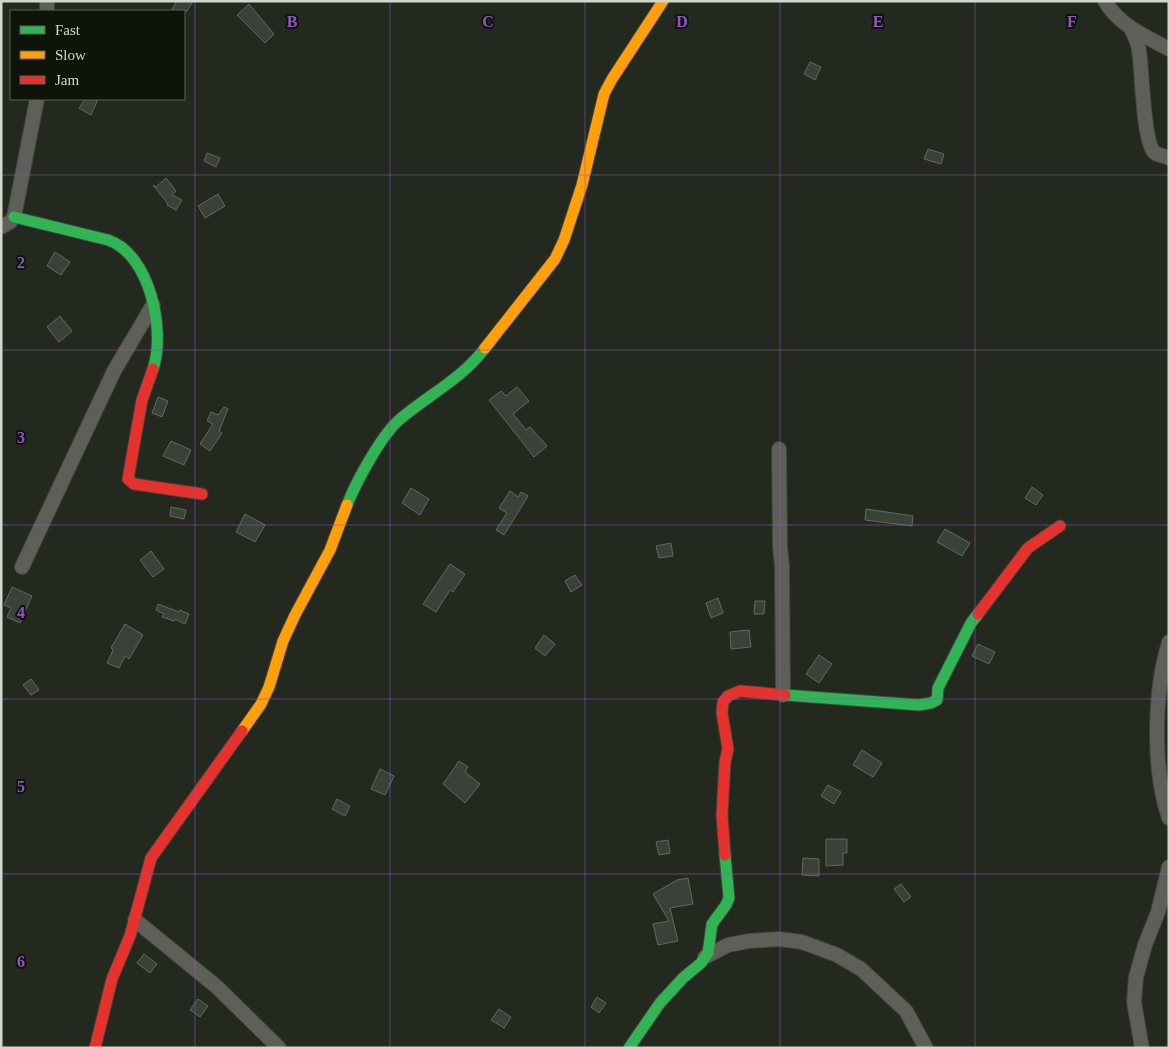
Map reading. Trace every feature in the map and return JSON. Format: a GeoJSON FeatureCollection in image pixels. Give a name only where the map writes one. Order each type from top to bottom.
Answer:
{"type":"FeatureCollection","features":[{"type":"Feature","properties":{"kind":"street"},"geometry":{"type":"LineString","coordinates":[[95,1048],[112,979],[130,936],[151,858],[261,704],[269,687],[283,641],[330,550],[354,486],[379,446],[398,422],[458,377],[477,359],[555,259],[564,240],[582,185],[604,94],[612,78],[664,1]]}},
{"type":"Feature","properties":{"kind":"street"},"geometry":{"type":"LineString","coordinates":[[1105,1],[1109,8],[1131,28],[1169,49]]}},
{"type":"Feature","properties":{"kind":"street"},"geometry":{"type":"LineString","coordinates":[[1131,28],[1139,47],[1144,113],[1152,148],[1155,154],[1169,158]]}},
{"type":"Feature","properties":{"kind":"street"},"geometry":{"type":"LineString","coordinates":[[1,227],[10,222],[14,217],[37,100]]}},
{"type":"Feature","properties":{"kind":"street"},"geometry":{"type":"LineString","coordinates":[[14,217],[61,227],[118,244],[130,253],[137,263],[153,304],[157,329],[156,358],[142,398],[128,479],[134,484],[202,494]]}},
{"type":"Feature","properties":{"kind":"street"},"geometry":{"type":"LineString","coordinates":[[22,567],[114,371],[153,304]]}},
{"type":"Feature","properties":{"kind":"street"},"geometry":{"type":"LineString","coordinates":[[779,449],[780,547],[783,584],[783,695]]}},
{"type":"Feature","properties":{"kind":"street"},"geometry":{"type":"LineString","coordinates":[[705,958],[710,944],[710,930],[715,919],[728,903],[729,898],[722,815],[724,762],[728,749],[722,713],[723,702],[728,696],[740,691],[919,704],[931,703],[937,700],[938,688],[971,623],[1028,548],[1060,526]]}},
{"type":"Feature","properties":{"kind":"street"},"geometry":{"type":"LineString","coordinates":[[1169,642],[1164,658],[1158,703],[1158,745],[1161,778],[1164,804],[1169,818]]}},
{"type":"Feature","properties":{"kind":"street"},"geometry":{"type":"LineString","coordinates":[[1142,1048],[1134,1002],[1136,977],[1145,945],[1158,912],[1169,866]]}},
{"type":"Feature","properties":{"kind":"street"},"geometry":{"type":"LineString","coordinates":[[1162,894],[1169,907]]}},
{"type":"Feature","properties":{"kind":"street"},"geometry":{"type":"LineString","coordinates":[[135,920],[217,986],[279,1048]]}},
{"type":"Feature","properties":{"kind":"street"},"geometry":{"type":"LineString","coordinates":[[629,1048],[650,1014],[684,977],[705,958],[728,945],[749,941],[779,939],[802,942],[837,955],[861,969],[906,1011],[926,1048]]}},
{"type":"Feature","properties":{"kind":"building"},"geometry":{"type":"Polygon","coordinates":[[[177,1],[193,1],[187,11],[172,10],[177,1]]]}},
{"type":"Feature","properties":{"kind":"building"},"geometry":{"type":"Polygon","coordinates":[[[249,4],[274,34],[265,43],[237,15],[249,4]]]}},
{"type":"Feature","properties":{"kind":"building"},"geometry":{"type":"Polygon","coordinates":[[[810,62],[821,67],[815,80],[804,74],[810,62]]]}},
{"type":"Feature","properties":{"kind":"building"},"geometry":{"type":"Polygon","coordinates":[[[84,100],[98,100],[91,115],[79,108],[84,100]]]}},
{"type":"Feature","properties":{"kind":"building"},"geometry":{"type":"Polygon","coordinates":[[[928,149],[944,154],[941,164],[924,159],[928,149]]]}},
{"type":"Feature","properties":{"kind":"building"},"geometry":{"type":"Polygon","coordinates":[[[207,153],[220,158],[216,167],[204,161],[207,153]]]}},
{"type":"Feature","properties":{"kind":"building"},"geometry":{"type":"Polygon","coordinates":[[[166,178],[176,191],[172,195],[182,200],[176,210],[167,205],[153,185],[156,187],[166,178]]]}},
{"type":"Feature","properties":{"kind":"building"},"geometry":{"type":"Polygon","coordinates":[[[218,194],[225,206],[205,218],[198,206],[218,194]]]}},
{"type":"Feature","properties":{"kind":"building"},"geometry":{"type":"Polygon","coordinates":[[[55,252],[70,262],[61,275],[47,266],[55,252]]]}},
{"type":"Feature","properties":{"kind":"building"},"geometry":{"type":"Polygon","coordinates":[[[60,316],[72,331],[59,342],[47,327],[60,316]]]}},
{"type":"Feature","properties":{"kind":"building"},"geometry":{"type":"Polygon","coordinates":[[[517,387],[529,401],[513,414],[526,430],[530,427],[547,446],[534,457],[489,400],[501,391],[506,396],[517,387]]]}},
{"type":"Feature","properties":{"kind":"building"},"geometry":{"type":"Polygon","coordinates":[[[158,397],[168,401],[162,417],[152,413],[158,397]]]}},
{"type":"Feature","properties":{"kind":"building"},"geometry":{"type":"Polygon","coordinates":[[[224,407],[228,409],[219,431],[222,433],[210,451],[200,444],[213,424],[207,421],[211,412],[218,415],[224,407]]]}},
{"type":"Feature","properties":{"kind":"building"},"geometry":{"type":"Polygon","coordinates":[[[171,441],[191,450],[184,465],[163,456],[171,441]]]}},
{"type":"Feature","properties":{"kind":"building"},"geometry":{"type":"Polygon","coordinates":[[[1032,487],[1043,495],[1036,505],[1025,498],[1032,487]]]}},
{"type":"Feature","properties":{"kind":"building"},"geometry":{"type":"Polygon","coordinates":[[[411,488],[429,499],[420,515],[402,503],[411,488]]]}},
{"type":"Feature","properties":{"kind":"building"},"geometry":{"type":"Polygon","coordinates":[[[510,491],[518,497],[521,492],[528,496],[504,535],[496,530],[507,513],[499,508],[510,491]]]}},
{"type":"Feature","properties":{"kind":"building"},"geometry":{"type":"Polygon","coordinates":[[[171,507],[186,510],[184,519],[170,516],[171,507]]]}},
{"type":"Feature","properties":{"kind":"building"},"geometry":{"type":"Polygon","coordinates":[[[866,509],[913,516],[912,526],[865,520],[866,509]]]}},
{"type":"Feature","properties":{"kind":"building"},"geometry":{"type":"Polygon","coordinates":[[[245,514],[265,525],[255,542],[236,532],[245,514]]]}},
{"type":"Feature","properties":{"kind":"building"},"geometry":{"type":"Polygon","coordinates":[[[945,529],[970,543],[962,556],[937,542],[945,529]]]}},
{"type":"Feature","properties":{"kind":"building"},"geometry":{"type":"Polygon","coordinates":[[[671,543],[673,556],[659,558],[656,546],[671,543]]]}},
{"type":"Feature","properties":{"kind":"building"},"geometry":{"type":"Polygon","coordinates":[[[151,551],[164,569],[153,577],[140,560],[151,551]]]}},
{"type":"Feature","properties":{"kind":"building"},"geometry":{"type":"Polygon","coordinates":[[[450,564],[465,574],[453,592],[450,590],[436,612],[423,604],[450,564]]]}},
{"type":"Feature","properties":{"kind":"building"},"geometry":{"type":"Polygon","coordinates":[[[575,575],[582,585],[571,592],[565,581],[575,575]]]}},
{"type":"Feature","properties":{"kind":"building"},"geometry":{"type":"Polygon","coordinates":[[[12,587],[32,596],[20,623],[7,617],[11,608],[4,605],[12,587]]]}},
{"type":"Feature","properties":{"kind":"building"},"geometry":{"type":"Polygon","coordinates":[[[718,598],[723,613],[711,618],[706,603],[718,598]]]}},
{"type":"Feature","properties":{"kind":"building"},"geometry":{"type":"Polygon","coordinates":[[[755,601],[765,601],[764,614],[754,614],[755,601]]]}},
{"type":"Feature","properties":{"kind":"building"},"geometry":{"type":"Polygon","coordinates":[[[158,604],[189,614],[185,624],[175,619],[174,621],[162,617],[164,614],[156,610],[158,604]]]}},
{"type":"Feature","properties":{"kind":"building"},"geometry":{"type":"Polygon","coordinates":[[[125,624],[143,635],[129,659],[125,656],[119,668],[107,663],[113,650],[111,648],[125,624]]]}},
{"type":"Feature","properties":{"kind":"building"},"geometry":{"type":"Polygon","coordinates":[[[749,630],[751,647],[731,649],[730,632],[749,630]]]}},
{"type":"Feature","properties":{"kind":"building"},"geometry":{"type":"Polygon","coordinates":[[[544,635],[555,644],[545,656],[535,648],[544,635]]]}},
{"type":"Feature","properties":{"kind":"building"},"geometry":{"type":"Polygon","coordinates":[[[978,644],[995,652],[989,664],[972,656],[978,644]]]}},
{"type":"Feature","properties":{"kind":"building"},"geometry":{"type":"Polygon","coordinates":[[[819,655],[832,664],[819,683],[806,674],[819,655]]]}},
{"type":"Feature","properties":{"kind":"building"},"geometry":{"type":"Polygon","coordinates":[[[31,679],[39,690],[31,695],[23,685],[31,679]]]}},
{"type":"Feature","properties":{"kind":"building"},"geometry":{"type":"Polygon","coordinates":[[[862,750],[882,763],[873,777],[853,765],[862,750]]]}},
{"type":"Feature","properties":{"kind":"building"},"geometry":{"type":"Polygon","coordinates":[[[459,761],[468,767],[465,772],[480,784],[465,803],[443,784],[459,761]]]}},
{"type":"Feature","properties":{"kind":"building"},"geometry":{"type":"Polygon","coordinates":[[[380,769],[394,776],[385,795],[371,789],[380,769]]]}},
{"type":"Feature","properties":{"kind":"building"},"geometry":{"type":"Polygon","coordinates":[[[828,785],[841,792],[834,804],[821,796],[828,785]]]}},
{"type":"Feature","properties":{"kind":"building"},"geometry":{"type":"Polygon","coordinates":[[[337,799],[350,806],[345,816],[332,809],[337,799]]]}},
{"type":"Feature","properties":{"kind":"building"},"geometry":{"type":"Polygon","coordinates":[[[826,839],[847,839],[847,853],[843,853],[843,865],[826,866],[826,839]]]}},
{"type":"Feature","properties":{"kind":"building"},"geometry":{"type":"Polygon","coordinates":[[[668,840],[670,853],[659,855],[656,842],[668,840]]]}},
{"type":"Feature","properties":{"kind":"building"},"geometry":{"type":"Polygon","coordinates":[[[803,858],[819,859],[819,876],[802,875],[803,858]]]}},
{"type":"Feature","properties":{"kind":"building"},"geometry":{"type":"Polygon","coordinates":[[[688,878],[693,904],[670,908],[678,941],[658,945],[653,924],[669,921],[653,894],[677,880],[688,878]]]}},
{"type":"Feature","properties":{"kind":"building"},"geometry":{"type":"Polygon","coordinates":[[[901,884],[911,897],[904,902],[894,889],[901,884]]]}},
{"type":"Feature","properties":{"kind":"building"},"geometry":{"type":"Polygon","coordinates":[[[144,954],[157,964],[150,973],[137,963],[144,954]]]}},
{"type":"Feature","properties":{"kind":"building"},"geometry":{"type":"Polygon","coordinates":[[[597,997],[606,1003],[599,1013],[591,1007],[597,997]]]}},
{"type":"Feature","properties":{"kind":"building"},"geometry":{"type":"Polygon","coordinates":[[[198,999],[208,1006],[200,1017],[190,1010],[198,999]]]}},
{"type":"Feature","properties":{"kind":"building"},"geometry":{"type":"Polygon","coordinates":[[[499,1009],[511,1017],[504,1028],[491,1020],[499,1009]]]}},
{"type":"Feature","properties":{"kind":"traffic: fast"},"geometry":{"type":"LineString","coordinates":[[14,217],[108,240],[123,248],[135,261],[144,277],[156,315],[157,353],[153,369]]}},
{"type":"Feature","properties":{"kind":"traffic: fast"},"geometry":{"type":"LineString","coordinates":[[347,505],[356,484],[392,427],[466,369],[485,348]]}},
{"type":"Feature","properties":{"kind":"traffic: fast"},"geometry":{"type":"LineString","coordinates":[[785,695],[919,705],[931,703],[937,700],[938,688],[971,623],[978,614]]}},
{"type":"Feature","properties":{"kind":"traffic: fast"},"geometry":{"type":"LineString","coordinates":[[629,1048],[660,1003],[683,978],[701,963],[708,953],[712,924],[729,898],[725,855]]}},
{"type":"Feature","properties":{"kind":"traffic: slow"},"geometry":{"type":"LineString","coordinates":[[485,348],[555,259],[564,240],[582,185],[604,94],[663,1]]}},
{"type":"Feature","properties":{"kind":"traffic: slow"},"geometry":{"type":"LineString","coordinates":[[242,731],[261,704],[269,687],[283,641],[330,550],[347,505]]}},
{"type":"Feature","properties":{"kind":"traffic: jam"},"geometry":{"type":"LineString","coordinates":[[153,369],[142,400],[128,479],[134,484],[202,494]]}},
{"type":"Feature","properties":{"kind":"traffic: jam"},"geometry":{"type":"LineString","coordinates":[[978,614],[1028,548],[1060,526]]}},
{"type":"Feature","properties":{"kind":"traffic: jam"},"geometry":{"type":"LineString","coordinates":[[725,855],[722,815],[725,762],[728,749],[722,713],[723,702],[728,696],[740,691],[785,695]]}},
{"type":"Feature","properties":{"kind":"traffic: jam"},"geometry":{"type":"LineString","coordinates":[[95,1048],[112,979],[130,936],[151,858],[242,731]]}}]}
